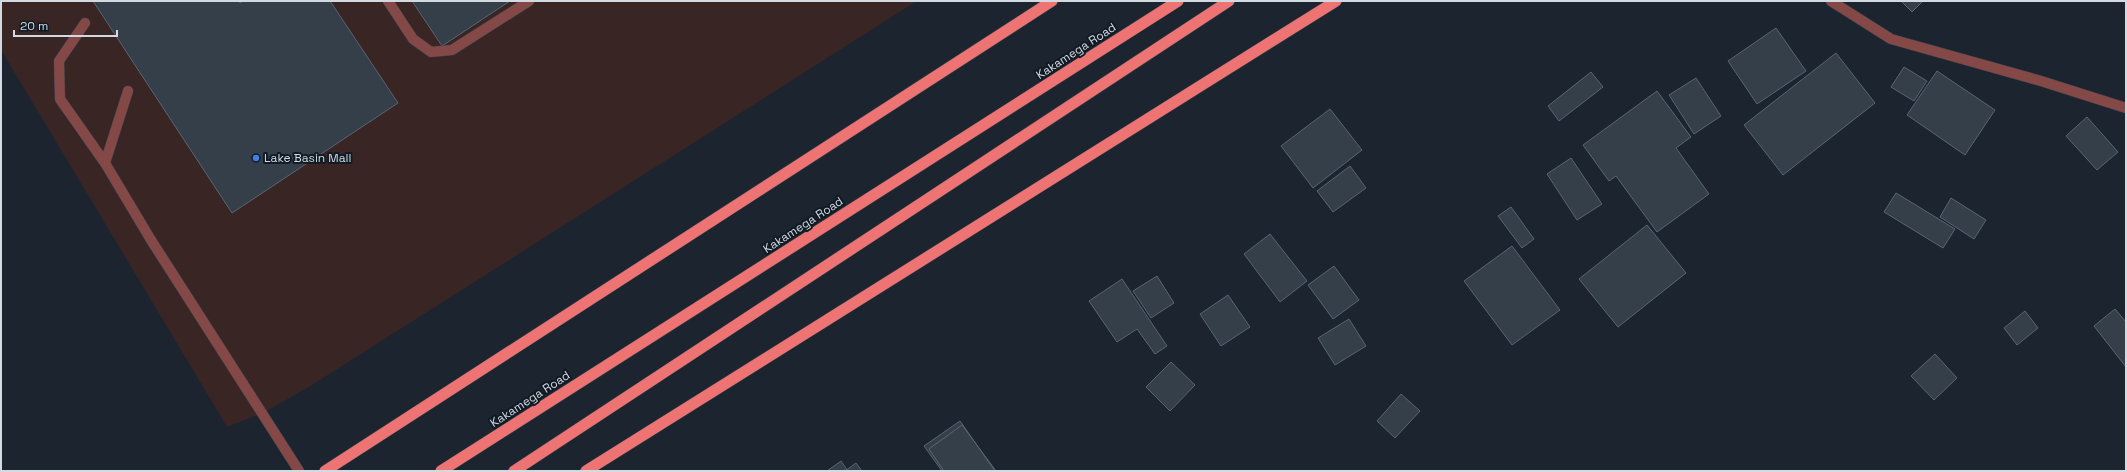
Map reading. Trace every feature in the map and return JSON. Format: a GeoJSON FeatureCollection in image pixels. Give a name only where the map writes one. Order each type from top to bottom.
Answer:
{"type":"FeatureCollection","features":[{"type":"Feature","properties":{"kind":"highway"},"geometry":{"type":"LineString","coordinates":[[325,471],[1052,1]]}},
{"type":"Feature","properties":{"kind":"highway","name":"Kakamega Road"},"geometry":{"type":"LineString","coordinates":[[442,471],[1178,1]]}},
{"type":"Feature","properties":{"kind":"highway"},"geometry":{"type":"LineString","coordinates":[[514,471],[1229,1]]}},
{"type":"Feature","properties":{"kind":"highway"},"geometry":{"type":"LineString","coordinates":[[586,471],[1336,1]]}},
{"type":"Feature","properties":{"kind":"street"},"geometry":{"type":"LineString","coordinates":[[388,1],[413,39],[431,52],[452,50],[529,1]]}},
{"type":"Feature","properties":{"kind":"street"},"geometry":{"type":"LineString","coordinates":[[1831,1],[1891,39],[2041,81],[2126,108]]}},
{"type":"Feature","properties":{"kind":"street"},"geometry":{"type":"LineString","coordinates":[[85,22],[59,61],[60,99],[104,163],[151,240],[299,471]]}},
{"type":"Feature","properties":{"kind":"street"},"geometry":{"type":"LineString","coordinates":[[104,163],[128,91]]}},
{"type":"Feature","properties":{"kind":"shaded area"},"geometry":{"type":"Polygon","coordinates":[[[1,1],[917,1],[309,387],[263,413],[227,427],[1,50],[1,1]]]}},
{"type":"Feature","properties":{"kind":"building","name":"Lake Basin Mall"},"geometry":{"type":"Polygon","coordinates":[[[93,1],[239,1],[240,3],[243,1],[330,1],[398,103],[232,213],[93,1]]]}},
{"type":"Feature","properties":{"kind":"building"},"geometry":{"type":"Polygon","coordinates":[[[412,1],[510,1],[442,46],[412,1]]]}},
{"type":"Feature","properties":{"kind":"building"},"geometry":{"type":"Polygon","coordinates":[[[1901,1],[1923,1],[1912,12],[1901,1]]]}},
{"type":"Feature","properties":{"kind":"building"},"geometry":{"type":"Polygon","coordinates":[[[1776,28],[1806,71],[1757,104],[1728,61],[1776,28]]]}},
{"type":"Feature","properties":{"kind":"building"},"geometry":{"type":"Polygon","coordinates":[[[1836,53],[1875,103],[1783,175],[1744,125],[1836,53]]]}},
{"type":"Feature","properties":{"kind":"building"},"geometry":{"type":"Polygon","coordinates":[[[1904,67],[1927,81],[1914,101],[1891,87],[1904,67]]]}},
{"type":"Feature","properties":{"kind":"building"},"geometry":{"type":"Polygon","coordinates":[[[1937,71],[1995,110],[1965,155],[1907,115],[1937,71]]]}},
{"type":"Feature","properties":{"kind":"building"},"geometry":{"type":"Polygon","coordinates":[[[1591,72],[1603,87],[1559,121],[1548,106],[1591,72]]]}},
{"type":"Feature","properties":{"kind":"building"},"geometry":{"type":"Polygon","coordinates":[[[1696,78],[1721,116],[1694,134],[1669,95],[1696,78]]]}},
{"type":"Feature","properties":{"kind":"building"},"geometry":{"type":"Polygon","coordinates":[[[1657,91],[1691,137],[1676,148],[1709,194],[1657,232],[1616,176],[1609,181],[1583,145],[1657,91]]]}},
{"type":"Feature","properties":{"kind":"building"},"geometry":{"type":"Polygon","coordinates":[[[1330,109],[1362,150],[1313,188],[1281,146],[1330,109]]]}},
{"type":"Feature","properties":{"kind":"building"},"geometry":{"type":"Polygon","coordinates":[[[2087,117],[2118,152],[2097,170],[2066,136],[2087,117]]]}},
{"type":"Feature","properties":{"kind":"building"},"geometry":{"type":"Polygon","coordinates":[[[1571,158],[1602,204],[1577,220],[1547,174],[1571,158]]]}},
{"type":"Feature","properties":{"kind":"building"},"geometry":{"type":"Polygon","coordinates":[[[1350,166],[1366,188],[1333,212],[1317,191],[1350,166]]]}},
{"type":"Feature","properties":{"kind":"building"},"geometry":{"type":"Polygon","coordinates":[[[1896,193],[1955,229],[1943,248],[1884,212],[1896,193]]]}},
{"type":"Feature","properties":{"kind":"building"},"geometry":{"type":"Polygon","coordinates":[[[1951,198],[1986,220],[1974,239],[1940,217],[1951,198]]]}},
{"type":"Feature","properties":{"kind":"building"},"geometry":{"type":"Polygon","coordinates":[[[1511,207],[1534,239],[1522,248],[1498,216],[1511,207]]]}},
{"type":"Feature","properties":{"kind":"building"},"geometry":{"type":"Polygon","coordinates":[[[1647,225],[1686,273],[1618,327],[1579,279],[1647,225]]]}},
{"type":"Feature","properties":{"kind":"building"},"geometry":{"type":"Polygon","coordinates":[[[1270,234],[1307,281],[1280,302],[1244,254],[1270,234]]]}},
{"type":"Feature","properties":{"kind":"building"},"geometry":{"type":"Polygon","coordinates":[[[1512,246],[1560,310],[1512,345],[1464,281],[1512,246]]]}},
{"type":"Feature","properties":{"kind":"building"},"geometry":{"type":"Polygon","coordinates":[[[1334,266],[1359,300],[1333,319],[1308,285],[1334,266]]]}},
{"type":"Feature","properties":{"kind":"building"},"geometry":{"type":"Polygon","coordinates":[[[1157,276],[1174,303],[1151,318],[1133,291],[1157,276]]]}},
{"type":"Feature","properties":{"kind":"building"},"geometry":{"type":"Polygon","coordinates":[[[1122,279],[1167,346],[1155,354],[1137,329],[1117,342],[1089,301],[1122,279]]]}},
{"type":"Feature","properties":{"kind":"building"},"geometry":{"type":"Polygon","coordinates":[[[1228,295],[1250,327],[1221,346],[1200,314],[1228,295]]]}},
{"type":"Feature","properties":{"kind":"building"},"geometry":{"type":"Polygon","coordinates":[[[2115,309],[2126,322],[2126,367],[2094,326],[2115,309]]]}},
{"type":"Feature","properties":{"kind":"building"},"geometry":{"type":"Polygon","coordinates":[[[2025,311],[2038,328],[2017,345],[2004,328],[2025,311]]]}},
{"type":"Feature","properties":{"kind":"building"},"geometry":{"type":"Polygon","coordinates":[[[1349,319],[1366,346],[1335,365],[1318,338],[1349,319]]]}},
{"type":"Feature","properties":{"kind":"building"},"geometry":{"type":"Polygon","coordinates":[[[1935,354],[1957,378],[1934,400],[1911,376],[1935,354]]]}},
{"type":"Feature","properties":{"kind":"building"},"geometry":{"type":"Polygon","coordinates":[[[1171,362],[1195,385],[1170,411],[1146,387],[1171,362]]]}},
{"type":"Feature","properties":{"kind":"building"},"geometry":{"type":"Polygon","coordinates":[[[1401,394],[1420,411],[1395,438],[1377,421],[1401,394]]]}},
{"type":"Feature","properties":{"kind":"building"},"geometry":{"type":"Polygon","coordinates":[[[960,421],[995,471],[942,471],[924,446],[960,421]]]}},
{"type":"Feature","properties":{"kind":"building"},"geometry":{"type":"Polygon","coordinates":[[[962,425],[996,471],[944,471],[929,449],[962,425]]]}},
{"type":"Feature","properties":{"kind":"building"},"geometry":{"type":"Polygon","coordinates":[[[841,461],[848,471],[827,471],[841,461]]]}},
{"type":"Feature","properties":{"kind":"building"},"geometry":{"type":"Polygon","coordinates":[[[856,463],[862,471],[845,471],[856,463]]]}},
{"type":"Feature","properties":{"kind":"place","name":"Lake Basin Mall"},"geometry":{"type":"Point","coordinates":[256,158]}}]}
